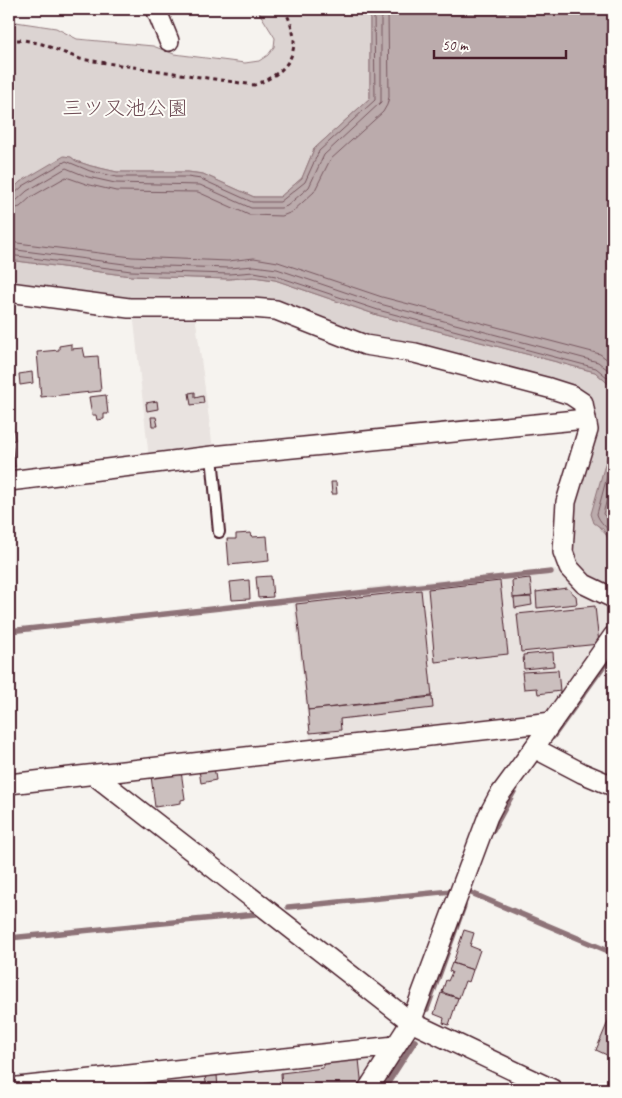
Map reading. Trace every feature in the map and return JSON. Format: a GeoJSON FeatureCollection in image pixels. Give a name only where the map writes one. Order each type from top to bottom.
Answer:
{"type":"FeatureCollection","features":[{"type":"Feature","properties":{"kind":"street"},"geometry":{"type":"LineString","coordinates":[[156,9],[169,41]]}},
{"type":"Feature","properties":{"kind":"street"},"geometry":{"type":"LineString","coordinates":[[9,292],[129,308],[252,308],[276,310],[364,345],[415,353],[564,393],[582,403],[588,430],[566,502],[563,552],[569,568],[584,584],[613,598]]}},
{"type":"Feature","properties":{"kind":"street"},"geometry":{"type":"LineString","coordinates":[[9,480],[212,456],[586,419]]}},
{"type":"Feature","properties":{"kind":"street"},"geometry":{"type":"LineString","coordinates":[[368,1089],[411,1022],[488,816],[498,797],[613,636]]}},
{"type":"Feature","properties":{"kind":"street"},"geometry":{"type":"LineString","coordinates":[[9,784],[552,722]]}},
{"type":"Feature","properties":{"kind":"street"},"geometry":{"type":"LineString","coordinates":[[534,748],[582,773],[613,786]]}},
{"type":"Feature","properties":{"kind":"street"},"geometry":{"type":"LineString","coordinates":[[94,775],[411,1022],[552,1089]]}},
{"type":"Feature","properties":{"kind":"street"},"geometry":{"type":"LineString","coordinates":[[9,1088],[395,1046]]}},
{"type":"Feature","properties":{"kind":"lane"},"geometry":{"type":"LineString","coordinates":[[212,456],[219,532]]}},
{"type":"Feature","properties":{"kind":"path"},"geometry":{"type":"LineString","coordinates":[[9,40],[24,40],[42,44],[80,59],[254,85],[270,80],[290,58],[294,46],[294,33],[291,21],[284,9]]}},
{"type":"Feature","properties":{"kind":"shaded area"},"geometry":{"type":"Polygon","coordinates":[[[133,312],[195,314],[213,449],[149,459],[133,312]]]}},
{"type":"Feature","properties":{"kind":"shaded area"},"geometry":{"type":"Polygon","coordinates":[[[554,569],[613,612],[613,629],[550,715],[310,739],[293,602],[372,587],[554,569]]]}},
{"type":"Feature","properties":{"kind":"shaded area"},"geometry":{"type":"Polygon","coordinates":[[[385,1054],[363,1089],[81,1089],[385,1054]]]}},
{"type":"Feature","properties":{"kind":"green space","name":"三ツ又池公園"},"geometry":{"type":"Polygon","coordinates":[[[257,9],[370,9],[370,98],[314,149],[302,178],[280,197],[254,197],[203,174],[188,172],[117,172],[91,166],[76,161],[71,157],[20,182],[9,193],[9,21],[56,28],[77,39],[153,46],[174,54],[245,63],[259,61],[268,55],[274,47],[275,38],[257,9]]]}},
{"type":"Feature","properties":{"kind":"green space"},"geometry":{"type":"Polygon","coordinates":[[[9,260],[131,276],[229,279],[253,277],[275,280],[377,315],[595,372],[613,388],[613,436],[592,514],[596,523],[613,546],[613,598],[591,581],[572,557],[572,512],[591,411],[365,338],[279,307],[129,303],[9,287],[9,260]]]}},
{"type":"Feature","properties":{"kind":"water"},"geometry":{"type":"Polygon","coordinates":[[[370,9],[613,9],[613,388],[595,372],[377,315],[275,280],[253,277],[229,279],[131,276],[9,260],[9,193],[20,182],[64,156],[91,166],[117,172],[188,172],[203,174],[254,197],[280,197],[302,178],[314,149],[370,98],[370,9]]]}},
{"type":"Feature","properties":{"kind":"water"},"geometry":{"type":"Polygon","coordinates":[[[613,436],[613,547],[603,529],[594,523],[591,514],[613,436]]]}},
{"type":"Feature","properties":{"kind":"building"},"geometry":{"type":"Polygon","coordinates":[[[71,344],[71,349],[83,348],[85,357],[98,356],[101,391],[41,397],[37,352],[59,350],[59,346],[71,344]]]}},
{"type":"Feature","properties":{"kind":"building"},"geometry":{"type":"Polygon","coordinates":[[[32,372],[33,383],[20,385],[19,374],[32,372]]]}},
{"type":"Feature","properties":{"kind":"building"},"geometry":{"type":"Polygon","coordinates":[[[195,392],[195,398],[203,396],[204,403],[191,405],[189,393],[195,392]]]}},
{"type":"Feature","properties":{"kind":"building"},"geometry":{"type":"Polygon","coordinates":[[[106,395],[108,414],[104,414],[104,419],[97,420],[96,415],[92,415],[89,397],[106,395]]]}},
{"type":"Feature","properties":{"kind":"building"},"geometry":{"type":"Polygon","coordinates":[[[157,401],[158,409],[147,411],[146,403],[157,401]]]}},
{"type":"Feature","properties":{"kind":"building"},"geometry":{"type":"Polygon","coordinates":[[[12,417],[15,440],[9,441],[9,418],[12,417]]]}},
{"type":"Feature","properties":{"kind":"building"},"geometry":{"type":"Polygon","coordinates":[[[151,417],[156,417],[158,426],[152,426],[151,417]]]}},
{"type":"Feature","properties":{"kind":"building"},"geometry":{"type":"Polygon","coordinates":[[[9,442],[12,442],[15,467],[9,467],[9,442]]]}},
{"type":"Feature","properties":{"kind":"building"},"geometry":{"type":"Polygon","coordinates":[[[331,482],[336,482],[337,494],[332,494],[331,482]]]}},
{"type":"Feature","properties":{"kind":"building"},"geometry":{"type":"Polygon","coordinates":[[[251,533],[252,537],[267,536],[269,561],[229,565],[227,539],[236,539],[236,534],[251,533]]]}},
{"type":"Feature","properties":{"kind":"building"},"geometry":{"type":"Polygon","coordinates":[[[271,576],[273,597],[258,598],[256,577],[271,576]]]}},
{"type":"Feature","properties":{"kind":"building"},"geometry":{"type":"Polygon","coordinates":[[[530,578],[532,596],[513,598],[512,580],[530,578]]]}},
{"type":"Feature","properties":{"kind":"building"},"geometry":{"type":"Polygon","coordinates":[[[249,580],[250,599],[232,600],[230,582],[249,580]]]}},
{"type":"Feature","properties":{"kind":"building"},"geometry":{"type":"Polygon","coordinates":[[[500,581],[508,654],[435,662],[428,589],[500,581]]]}},
{"type":"Feature","properties":{"kind":"building"},"geometry":{"type":"Polygon","coordinates":[[[567,588],[576,596],[577,604],[537,608],[536,592],[567,588]]]}},
{"type":"Feature","properties":{"kind":"building"},"geometry":{"type":"Polygon","coordinates":[[[421,590],[432,696],[308,710],[296,604],[421,590]]]}},
{"type":"Feature","properties":{"kind":"building"},"geometry":{"type":"Polygon","coordinates":[[[531,597],[532,605],[515,608],[514,598],[531,597]]]}},
{"type":"Feature","properties":{"kind":"building"},"geometry":{"type":"Polygon","coordinates":[[[595,606],[599,644],[521,652],[517,614],[595,606]]]}},
{"type":"Feature","properties":{"kind":"building"},"geometry":{"type":"Polygon","coordinates":[[[553,652],[554,666],[524,669],[523,655],[553,652]]]}},
{"type":"Feature","properties":{"kind":"building"},"geometry":{"type":"Polygon","coordinates":[[[558,670],[560,691],[538,694],[537,688],[524,689],[522,672],[558,670]]]}},
{"type":"Feature","properties":{"kind":"building"},"geometry":{"type":"Polygon","coordinates":[[[432,697],[433,708],[340,719],[341,730],[310,733],[308,710],[432,697]]]}},
{"type":"Feature","properties":{"kind":"building"},"geometry":{"type":"Polygon","coordinates":[[[214,767],[216,780],[201,783],[199,770],[214,767]]]}},
{"type":"Feature","properties":{"kind":"building"},"geometry":{"type":"Polygon","coordinates":[[[181,771],[185,799],[181,800],[181,803],[155,807],[151,776],[181,771]]]}},
{"type":"Feature","properties":{"kind":"building"},"geometry":{"type":"Polygon","coordinates":[[[464,930],[474,933],[470,946],[480,950],[473,970],[453,963],[464,930]]]}},
{"type":"Feature","properties":{"kind":"building"},"geometry":{"type":"Polygon","coordinates":[[[452,963],[473,970],[469,982],[465,981],[459,998],[442,992],[446,980],[448,981],[452,972],[449,971],[452,963]]]}},
{"type":"Feature","properties":{"kind":"building"},"geometry":{"type":"Polygon","coordinates":[[[441,993],[458,998],[449,1025],[443,1023],[444,1018],[434,1014],[441,993]]]}},
{"type":"Feature","properties":{"kind":"building"},"geometry":{"type":"Polygon","coordinates":[[[613,1010],[613,1066],[606,1062],[609,1056],[596,1050],[613,1010]]]}},
{"type":"Feature","properties":{"kind":"building"},"geometry":{"type":"Polygon","coordinates":[[[359,1059],[362,1088],[282,1089],[281,1073],[323,1068],[323,1063],[359,1059]]]}},
{"type":"Feature","properties":{"kind":"building"},"geometry":{"type":"Polygon","coordinates":[[[217,1075],[218,1089],[207,1089],[205,1076],[217,1075]]]}},
{"type":"Feature","properties":{"kind":"waterway"},"geometry":{"type":"LineString","coordinates":[[9,631],[551,572]]}},
{"type":"Feature","properties":{"kind":"waterway"},"geometry":{"type":"LineString","coordinates":[[553,737],[613,653]]}},
{"type":"Feature","properties":{"kind":"waterway"},"geometry":{"type":"LineString","coordinates":[[493,830],[516,788]]}},
{"type":"Feature","properties":{"kind":"waterway"},"geometry":{"type":"LineString","coordinates":[[288,907],[452,891]]}},
{"type":"Feature","properties":{"kind":"waterway"},"geometry":{"type":"LineString","coordinates":[[469,892],[613,953]]}},
{"type":"Feature","properties":{"kind":"waterway"},"geometry":{"type":"LineString","coordinates":[[427,1009],[464,906]]}},
{"type":"Feature","properties":{"kind":"waterway"},"geometry":{"type":"LineString","coordinates":[[9,938],[256,914]]}},
{"type":"Feature","properties":{"kind":"waterway"},"geometry":{"type":"LineString","coordinates":[[384,1089],[415,1041]]}}]}
